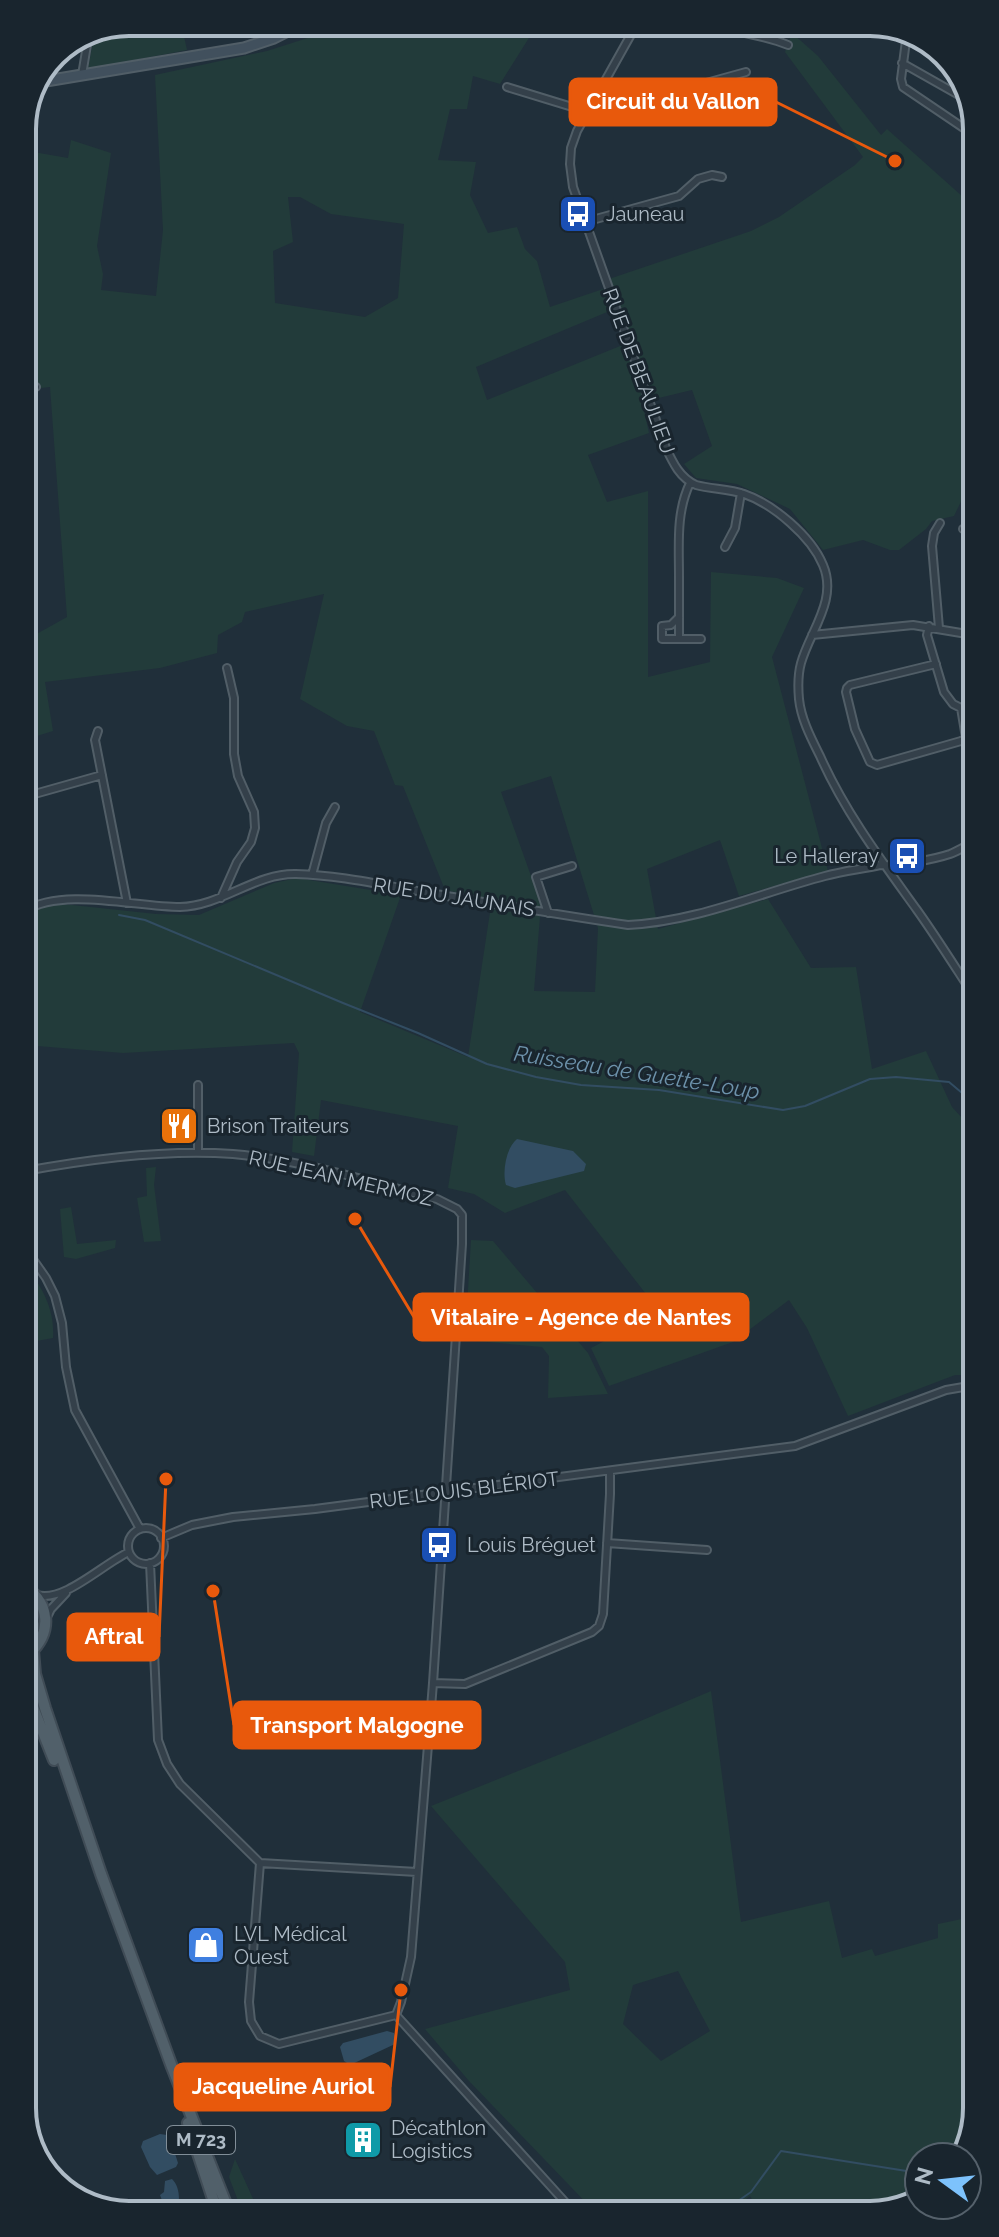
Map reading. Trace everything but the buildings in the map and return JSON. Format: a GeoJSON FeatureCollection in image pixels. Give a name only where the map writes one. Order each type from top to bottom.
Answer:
{"type":"FeatureCollection","features":[{"type":"Feature","properties":{"kind":"main road"},"geometry":{"type":"LineString","coordinates":[[50,80],[244,48],[278,36]]}},
{"type":"Feature","properties":{"kind":"main road"},"geometry":{"type":"LineString","coordinates":[[36,1595],[46,1620],[43,1636],[36,1645]]}},
{"type":"Feature","properties":{"kind":"main road","name":"M 723"},"geometry":{"type":"LineString","coordinates":[[36,1676],[101,1874],[225,2201]]}},
{"type":"Feature","properties":{"kind":"main road","name":"M 723"},"geometry":{"type":"LineString","coordinates":[[36,1714],[101,1874]]}},
{"type":"Feature","properties":{"kind":"main road","name":"M 723"},"geometry":{"type":"LineString","coordinates":[[172,2067],[214,2201]]}},
{"type":"Feature","properties":{"kind":"street","name":"RUE DE BEAULIEU"},"geometry":{"type":"LineString","coordinates":[[630,36],[586,114],[571,148],[573,187],[666,448],[676,469],[690,483]]}},
{"type":"Feature","properties":{"kind":"street"},"geometry":{"type":"LineString","coordinates":[[764,36],[788,45]]}},
{"type":"Feature","properties":{"kind":"street"},"geometry":{"type":"LineString","coordinates":[[905,43],[901,79],[903,87],[963,128]]}},
{"type":"Feature","properties":{"kind":"street"},"geometry":{"type":"LineString","coordinates":[[82,75],[87,46]]}},
{"type":"Feature","properties":{"kind":"street"},"geometry":{"type":"LineString","coordinates":[[902,63],[956,93]]}},
{"type":"Feature","properties":{"kind":"street"},"geometry":{"type":"LineString","coordinates":[[507,87],[582,110],[597,121],[602,121],[653,106],[659,96],[746,72]]}},
{"type":"Feature","properties":{"kind":"street"},"geometry":{"type":"LineString","coordinates":[[585,222],[679,196],[698,179],[712,175],[722,177]]}},
{"type":"Feature","properties":{"kind":"street"},"geometry":{"type":"LineString","coordinates":[[679,639],[678,538],[684,495],[690,483],[741,493],[783,515],[823,564],[828,591],[798,676],[799,700],[806,725],[842,800],[963,980]]}},
{"type":"Feature","properties":{"kind":"street"},"geometry":{"type":"LineString","coordinates":[[725,547],[735,528],[741,493]]}},
{"type":"Feature","properties":{"kind":"street"},"geometry":{"type":"LineString","coordinates":[[939,628],[932,546],[940,523]]}},
{"type":"Feature","properties":{"kind":"street"},"geometry":{"type":"LineString","coordinates":[[679,617],[671,625],[662,626],[662,639],[701,639]]}},
{"type":"Feature","properties":{"kind":"street"},"geometry":{"type":"LineString","coordinates":[[812,635],[899,625],[929,626],[963,633]]}},
{"type":"Feature","properties":{"kind":"street"},"geometry":{"type":"LineString","coordinates":[[929,626],[927,635],[949,700],[961,708],[963,720]]}},
{"type":"Feature","properties":{"kind":"street"},"geometry":{"type":"LineString","coordinates":[[936,664],[850,685],[846,692],[855,729],[870,762],[877,765],[963,739]]}},
{"type":"Feature","properties":{"kind":"street"},"geometry":{"type":"LineString","coordinates":[[221,898],[237,862],[251,842],[255,828],[254,812],[236,765],[234,698],[227,668]]}},
{"type":"Feature","properties":{"kind":"street"},"geometry":{"type":"LineString","coordinates":[[98,731],[95,740],[127,903]]}},
{"type":"Feature","properties":{"kind":"street"},"geometry":{"type":"LineString","coordinates":[[36,794],[102,775]]}},
{"type":"Feature","properties":{"kind":"street"},"geometry":{"type":"LineString","coordinates":[[312,875],[326,823],[335,807]]}},
{"type":"Feature","properties":{"kind":"street","name":"RUE DU JAUNAIS"},"geometry":{"type":"LineString","coordinates":[[36,904],[57,900],[182,907],[221,898],[273,877],[291,874],[628,925],[653,924],[828,875],[936,858],[963,848]]}},
{"type":"Feature","properties":{"kind":"street"},"geometry":{"type":"LineString","coordinates":[[548,913],[536,877],[572,866]]}},
{"type":"Feature","properties":{"kind":"street"},"geometry":{"type":"LineString","coordinates":[[198,1085],[198,1153]]}},
{"type":"Feature","properties":{"kind":"street","name":"RUE JEAN MERMOZ"},"geometry":{"type":"LineString","coordinates":[[36,1170],[130,1158],[198,1153],[235,1154],[298,1164],[437,1199],[457,1209],[462,1215],[463,1230],[444,1491]]}},
{"type":"Feature","properties":{"kind":"street"},"geometry":{"type":"LineString","coordinates":[[36,1264],[55,1296],[75,1410],[140,1529]]}},
{"type":"Feature","properties":{"kind":"street","name":"RUE LOUIS BLÉRIOT"},"geometry":{"type":"LineString","coordinates":[[161,1538],[192,1525],[233,1517],[795,1446],[946,1390],[963,1387]]}},
{"type":"Feature","properties":{"kind":"street"},"geometry":{"type":"LineString","coordinates":[[433,1683],[465,1684],[599,1626],[603,1614],[610,1471]]}},
{"type":"Feature","properties":{"kind":"street"},"geometry":{"type":"LineString","coordinates":[[396,2015],[411,1957],[433,1683],[444,1491]]}},
{"type":"Feature","properties":{"kind":"street"},"geometry":{"type":"LineString","coordinates":[[140,1529],[155,1530],[163,1543],[162,1553],[150,1563],[140,1562],[129,1552],[130,1538],[140,1529]]}},
{"type":"Feature","properties":{"kind":"street"},"geometry":{"type":"LineString","coordinates":[[607,1543],[707,1550]]}},
{"type":"Feature","properties":{"kind":"street"},"geometry":{"type":"LineString","coordinates":[[46,1620],[56,1602],[75,1586],[129,1552]]}},
{"type":"Feature","properties":{"kind":"street"},"geometry":{"type":"LineString","coordinates":[[150,1563],[158,1740],[167,1764],[180,1784],[260,1863],[417,1872]]}},
{"type":"Feature","properties":{"kind":"street"},"geometry":{"type":"LineString","coordinates":[[36,1595],[53,1596],[75,1586]]}},
{"type":"Feature","properties":{"kind":"street"},"geometry":{"type":"LineString","coordinates":[[260,1863],[249,2002],[251,2021],[260,2036],[279,2044],[396,2015]]}},
{"type":"Feature","properties":{"kind":"street"},"geometry":{"type":"LineString","coordinates":[[396,2015],[564,2201]]}},
{"type":"Feature","properties":{"kind":"green space"},"geometry":{"type":"Polygon","coordinates":[[[129,36],[184,36],[187,50],[88,69],[93,44],[99,41],[129,36]]]}},
{"type":"Feature","properties":{"kind":"green space"},"geometry":{"type":"Polygon","coordinates":[[[314,36],[530,36],[500,84],[473,76],[467,109],[450,109],[438,160],[476,162],[470,195],[488,233],[517,227],[525,249],[537,261],[550,307],[603,289],[612,310],[476,367],[487,400],[630,342],[609,279],[751,231],[779,217],[863,157],[785,52],[791,36],[795,36],[818,56],[881,135],[887,129],[963,197],[963,498],[954,516],[932,521],[899,550],[890,550],[863,540],[823,550],[790,509],[737,484],[696,478],[684,464],[712,446],[692,390],[642,402],[649,433],[588,455],[607,502],[648,491],[648,677],[710,662],[711,572],[777,578],[804,588],[772,657],[828,871],[739,896],[720,840],[647,869],[658,929],[768,899],[811,968],[856,967],[872,1069],[926,1051],[952,1107],[963,1119],[963,1375],[955,1375],[848,1416],[807,1328],[789,1300],[733,1342],[609,1386],[591,1348],[660,1312],[565,1190],[505,1213],[474,1194],[448,1188],[458,1126],[321,1100],[314,1156],[292,1152],[299,1053],[294,1043],[123,1053],[36,1046],[36,909],[51,904],[199,915],[274,883],[297,878],[401,895],[360,1012],[468,1057],[492,899],[445,890],[403,786],[395,785],[374,731],[347,726],[300,699],[324,594],[245,612],[242,622],[218,635],[217,653],[160,668],[45,682],[53,731],[36,736],[36,634],[67,617],[50,387],[36,389],[36,152],[68,158],[71,140],[111,153],[97,246],[103,274],[101,290],[156,296],[163,230],[155,75],[267,51],[314,36]],[[288,197],[293,242],[273,251],[275,303],[365,317],[398,298],[404,224],[331,214],[300,197],[288,197]],[[551,776],[501,792],[541,904],[534,991],[595,992],[598,928],[551,776]]]}},
{"type":"Feature","properties":{"kind":"green space"},"geometry":{"type":"Polygon","coordinates":[[[156,1167],[154,1185],[161,1241],[144,1242],[137,1198],[147,1196],[146,1168],[156,1167]]]}},
{"type":"Feature","properties":{"kind":"green space"},"geometry":{"type":"Polygon","coordinates":[[[71,1207],[77,1244],[116,1240],[115,1248],[76,1259],[64,1257],[60,1209],[71,1207]]]}},
{"type":"Feature","properties":{"kind":"green space"},"geometry":{"type":"Polygon","coordinates":[[[471,1240],[493,1241],[588,1353],[608,1394],[548,1398],[549,1356],[542,1347],[465,1340],[471,1240]]]}},
{"type":"Feature","properties":{"kind":"green space"},"geometry":{"type":"Polygon","coordinates":[[[36,1281],[52,1317],[53,1338],[36,1341],[36,1281]]]}},
{"type":"Feature","properties":{"kind":"green space"},"geometry":{"type":"Polygon","coordinates":[[[711,1691],[741,1922],[829,1901],[842,1958],[872,1949],[875,1956],[938,1938],[938,1924],[963,1919],[963,2108],[958,2138],[957,2141],[903,2141],[903,2195],[888,2199],[753,2201],[750,2196],[743,2201],[584,2201],[469,2081],[425,2029],[570,1990],[565,1962],[431,1806],[711,1691]],[[678,1971],[633,1985],[623,2024],[661,2061],[710,2031],[678,1971]]]}},
{"type":"Feature","properties":{"kind":"green space"},"geometry":{"type":"Polygon","coordinates":[[[235,2159],[254,2201],[238,2201],[229,2177],[235,2159]]]}},
{"type":"Feature","properties":{"kind":"water"},"geometry":{"type":"Polygon","coordinates":[[[517,1139],[573,1151],[586,1164],[584,1171],[515,1188],[506,1185],[506,1160],[517,1139]]]}},
{"type":"Feature","properties":{"kind":"water"},"geometry":{"type":"Polygon","coordinates":[[[387,2031],[394,2033],[395,2044],[350,2065],[344,2061],[340,2047],[343,2043],[387,2031]]]}},
{"type":"Feature","properties":{"kind":"water"},"geometry":{"type":"Polygon","coordinates":[[[160,2134],[170,2138],[178,2163],[176,2167],[157,2175],[141,2147],[143,2141],[160,2134]]]}},
{"type":"Feature","properties":{"kind":"water"},"geometry":{"type":"Polygon","coordinates":[[[172,2179],[175,2183],[178,2201],[162,2201],[160,2195],[164,2192],[165,2181],[172,2179]]]}},
{"type":"Feature","properties":{"kind":"waterway","name":"Ruisseau de Guette-Loup"},"geometry":{"type":"LineString","coordinates":[[119,915],[145,920],[487,1064],[536,1077],[581,1085],[659,1090],[783,1110],[805,1106],[870,1079],[896,1077],[949,1082],[963,1094]]}},
{"type":"Feature","properties":{"kind":"waterway"},"geometry":{"type":"LineString","coordinates":[[738,2201],[751,2192],[781,2151],[903,2170]]}},
{"type":"Feature","properties":{"kind":"place","name":"Circuit du Vallon"},"geometry":{"type":"Point","coordinates":[895,161]}},
{"type":"Feature","properties":{"kind":"place","name":"Jauneau"},"geometry":{"type":"Point","coordinates":[578,214]}},
{"type":"Feature","properties":{"kind":"place","name":"Le Halleray"},"geometry":{"type":"Point","coordinates":[907,856]}},
{"type":"Feature","properties":{"kind":"place","name":"Brison Traiteurs"},"geometry":{"type":"Point","coordinates":[179,1126]}},
{"type":"Feature","properties":{"kind":"place","name":"Vitalaire - Agence de Nantes"},"geometry":{"type":"Point","coordinates":[355,1219]}},
{"type":"Feature","properties":{"kind":"place","name":"Aftral"},"geometry":{"type":"Point","coordinates":[166,1479]}},
{"type":"Feature","properties":{"kind":"place","name":"Louis Bréguet"},"geometry":{"type":"Point","coordinates":[439,1545]}},
{"type":"Feature","properties":{"kind":"place","name":"Transport Malgogne"},"geometry":{"type":"Point","coordinates":[213,1591]}},
{"type":"Feature","properties":{"kind":"place","name":"LVL Médical Ouest"},"geometry":{"type":"Point","coordinates":[206,1945]}},
{"type":"Feature","properties":{"kind":"place","name":"Jacqueline Auriol"},"geometry":{"type":"Point","coordinates":[401,1990]}},
{"type":"Feature","properties":{"kind":"place","name":"Décathlon Logistics"},"geometry":{"type":"Point","coordinates":[363,2140]}}]}
